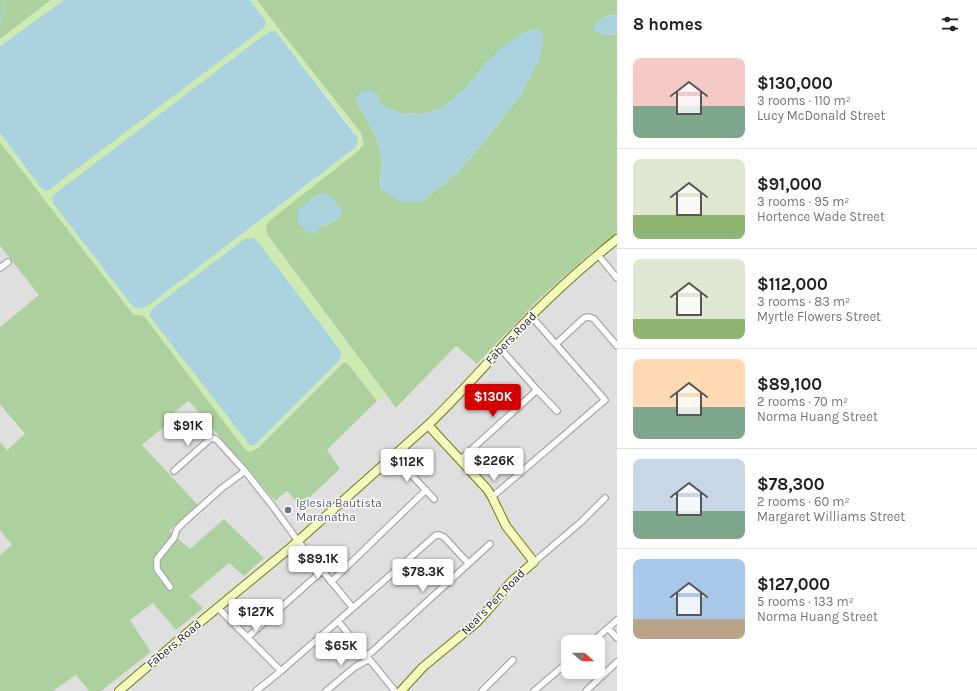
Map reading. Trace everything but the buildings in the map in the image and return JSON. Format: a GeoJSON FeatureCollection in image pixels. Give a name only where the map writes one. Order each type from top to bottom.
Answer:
{"type":"FeatureCollection","features":[{"type":"Feature","properties":{"kind":"main road","name":"Fabers Road"},"geometry":{"type":"LineString","coordinates":[[119,691],[217,607],[298,541],[428,425],[549,298],[617,239]]}},
{"type":"Feature","properties":{"kind":"main road"},"geometry":{"type":"LineString","coordinates":[[428,425],[487,490],[506,526],[534,562]]}},
{"type":"Feature","properties":{"kind":"main road","name":"Neal's Pen Road"},"geometry":{"type":"LineString","coordinates":[[401,691],[423,667],[475,624],[487,612],[513,580],[534,562]]}},
{"type":"Feature","properties":{"kind":"street"},"geometry":{"type":"LineString","coordinates":[[598,255],[617,278]]}},
{"type":"Feature","properties":{"kind":"street"},"geometry":{"type":"LineString","coordinates":[[0,268],[8,262]]}},
{"type":"Feature","properties":{"kind":"street"},"geometry":{"type":"LineString","coordinates":[[492,497],[605,400],[531,316]]}},
{"type":"Feature","properties":{"kind":"street"},"geometry":{"type":"LineString","coordinates":[[556,344],[584,318],[589,317],[594,319],[617,346]]}},
{"type":"Feature","properties":{"kind":"street"},"geometry":{"type":"LineString","coordinates":[[500,348],[557,411]]}},
{"type":"Feature","properties":{"kind":"street"},"geometry":{"type":"LineString","coordinates":[[460,460],[537,390]]}},
{"type":"Feature","properties":{"kind":"street"},"geometry":{"type":"LineString","coordinates":[[174,471],[213,438],[220,442],[245,471],[298,541],[353,608]]}},
{"type":"Feature","properties":{"kind":"street"},"geometry":{"type":"LineString","coordinates":[[393,455],[434,499]]}},
{"type":"Feature","properties":{"kind":"street"},"geometry":{"type":"LineString","coordinates":[[170,587],[157,569],[157,559],[174,538],[178,529],[184,522],[222,488],[245,471]]}},
{"type":"Feature","properties":{"kind":"street"},"geometry":{"type":"LineString","coordinates":[[331,582],[426,490]]}},
{"type":"Feature","properties":{"kind":"street","name":"Neal's Pen Road"},"geometry":{"type":"LineString","coordinates":[[534,562],[581,522],[605,498]]}},
{"type":"Feature","properties":{"kind":"street"},"geometry":{"type":"LineString","coordinates":[[256,691],[436,535],[444,537],[468,563]]}},
{"type":"Feature","properties":{"kind":"street"},"geometry":{"type":"LineString","coordinates":[[326,691],[367,657],[490,544]]}},
{"type":"Feature","properties":{"kind":"street"},"geometry":{"type":"LineString","coordinates":[[248,637],[322,571]]}},
{"type":"Feature","properties":{"kind":"street"},"geometry":{"type":"LineString","coordinates":[[217,607],[281,670]]}},
{"type":"Feature","properties":{"kind":"street"},"geometry":{"type":"LineString","coordinates":[[600,635],[617,620]]}},
{"type":"Feature","properties":{"kind":"street"},"geometry":{"type":"LineString","coordinates":[[338,621],[395,691]]}},
{"type":"Feature","properties":{"kind":"street"},"geometry":{"type":"LineString","coordinates":[[608,628],[617,638]]}},
{"type":"Feature","properties":{"kind":"street"},"geometry":{"type":"LineString","coordinates":[[482,691],[513,660]]}},
{"type":"Feature","properties":{"kind":"street"},"geometry":{"type":"LineString","coordinates":[[586,691],[617,662]]}},
{"type":"Feature","properties":{"kind":"street"},"geometry":{"type":"LineString","coordinates":[[534,691],[561,668]]}},
{"type":"Feature","properties":{"kind":"shaded area"},"geometry":{"type":"Polygon","coordinates":[[[617,234],[617,691],[101,691],[151,652],[129,620],[153,603],[176,630],[190,596],[229,563],[244,576],[263,558],[190,549],[169,531],[198,505],[142,446],[164,427],[186,426],[174,412],[189,400],[275,500],[287,491],[377,401],[386,395],[397,408],[456,346],[478,364],[539,299],[593,251],[617,234]]]}},
{"type":"Feature","properties":{"kind":"shaded area"},"geometry":{"type":"Polygon","coordinates":[[[0,246],[40,295],[0,327],[0,246]]]}},
{"type":"Feature","properties":{"kind":"shaded area"},"geometry":{"type":"Polygon","coordinates":[[[0,406],[25,435],[6,450],[0,442],[0,406]]]}},
{"type":"Feature","properties":{"kind":"shaded area"},"geometry":{"type":"Polygon","coordinates":[[[0,530],[12,545],[0,555],[0,530]]]}},
{"type":"Feature","properties":{"kind":"shaded area"},"geometry":{"type":"Polygon","coordinates":[[[76,675],[89,691],[53,691],[76,675]]]}},
{"type":"Feature","properties":{"kind":"green space"},"geometry":{"type":"Polygon","coordinates":[[[0,0],[51,0],[0,39],[0,0]]]}},
{"type":"Feature","properties":{"kind":"green space"},"geometry":{"type":"Polygon","coordinates":[[[51,0],[64,0],[0,46],[0,39],[51,0]]]}},
{"type":"Feature","properties":{"kind":"green space"},"geometry":{"type":"Polygon","coordinates":[[[250,0],[257,0],[361,133],[364,144],[267,234],[386,395],[377,401],[345,362],[258,448],[250,452],[244,448],[144,317],[133,314],[0,142],[0,133],[42,188],[265,20],[250,0]],[[276,31],[52,202],[133,307],[141,308],[149,305],[356,147],[355,133],[276,31]],[[239,243],[154,307],[150,312],[255,444],[339,361],[341,351],[259,243],[239,243]]]}},
{"type":"Feature","properties":{"kind":"green space"},"geometry":{"type":"Polygon","coordinates":[[[257,0],[617,0],[617,15],[606,16],[610,35],[617,34],[617,234],[593,251],[539,299],[477,364],[456,346],[396,408],[267,234],[266,227],[269,221],[357,152],[364,144],[361,133],[257,0]],[[539,29],[523,33],[487,62],[467,87],[442,109],[421,114],[400,113],[382,105],[377,94],[356,101],[376,136],[382,160],[380,187],[421,202],[456,174],[483,143],[522,93],[530,77],[539,29]],[[320,193],[311,200],[320,227],[336,220],[343,213],[320,193]]]}},
{"type":"Feature","properties":{"kind":"green space"},"geometry":{"type":"Polygon","coordinates":[[[0,142],[133,314],[144,316],[244,448],[250,452],[258,448],[345,362],[377,401],[327,450],[340,469],[300,506],[287,491],[275,501],[189,401],[174,412],[186,426],[174,438],[164,427],[142,445],[198,505],[169,531],[190,549],[224,519],[264,558],[244,576],[229,563],[190,596],[203,608],[176,630],[153,603],[130,620],[151,652],[101,691],[89,691],[76,675],[53,691],[0,691],[0,555],[12,545],[0,530],[0,442],[7,450],[25,434],[0,405],[0,327],[39,295],[0,246],[0,142]]]}},
{"type":"Feature","properties":{"kind":"water"},"geometry":{"type":"Polygon","coordinates":[[[64,0],[250,0],[265,20],[266,24],[264,28],[46,191],[42,189],[0,133],[0,46],[64,0]]]}},
{"type":"Feature","properties":{"kind":"water"},"geometry":{"type":"Polygon","coordinates":[[[617,15],[617,34],[600,34],[593,28],[598,21],[603,18],[617,15]]]}},
{"type":"Feature","properties":{"kind":"water"},"geometry":{"type":"Polygon","coordinates":[[[539,29],[543,35],[543,45],[539,60],[522,93],[483,143],[456,174],[421,202],[402,202],[390,196],[380,187],[382,160],[376,136],[356,101],[360,93],[370,89],[377,94],[382,105],[400,113],[421,114],[442,109],[467,87],[487,62],[506,44],[523,33],[539,29]]]}},
{"type":"Feature","properties":{"kind":"water"},"geometry":{"type":"Polygon","coordinates":[[[276,31],[357,137],[358,141],[356,147],[149,305],[141,308],[133,307],[52,202],[53,195],[267,33],[276,31]]]}},
{"type":"Feature","properties":{"kind":"water"},"geometry":{"type":"Polygon","coordinates":[[[320,193],[329,196],[334,200],[343,213],[338,218],[319,228],[316,234],[308,233],[297,220],[298,210],[320,193]]]}},
{"type":"Feature","properties":{"kind":"water"},"geometry":{"type":"Polygon","coordinates":[[[245,239],[255,239],[259,243],[341,351],[339,361],[255,445],[252,446],[150,317],[150,312],[154,307],[239,243],[245,239]]]}},
{"type":"Feature","properties":{"kind":"waterway"},"geometry":{"type":"LineString","coordinates":[[0,24],[6,0]]}},
{"type":"Feature","properties":{"kind":"place","name":"Iglesia Bautista Maranatha"},"geometry":{"type":"Point","coordinates":[288,510]}}]}
